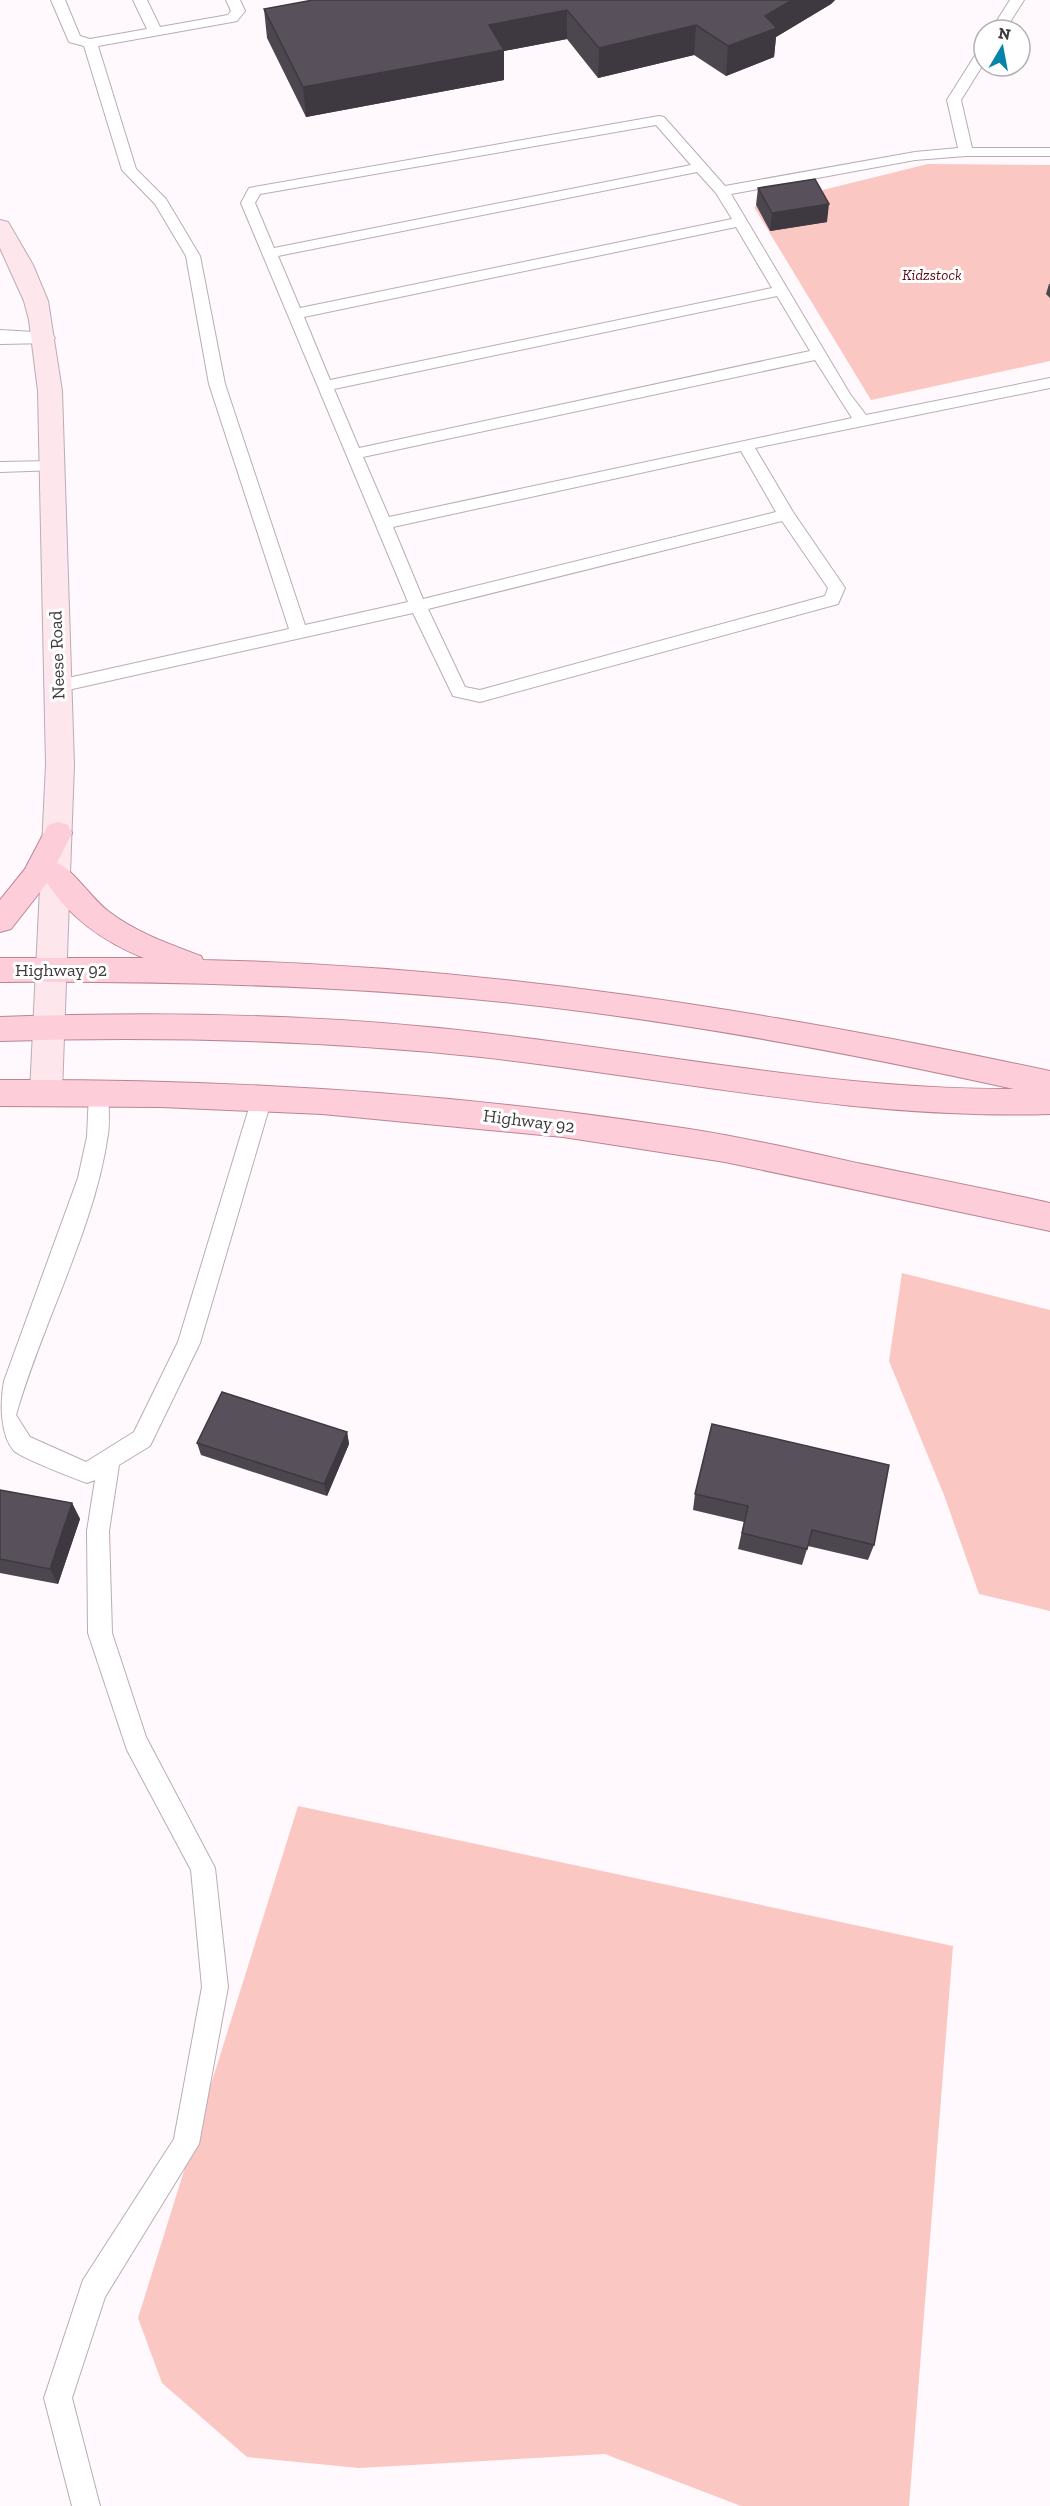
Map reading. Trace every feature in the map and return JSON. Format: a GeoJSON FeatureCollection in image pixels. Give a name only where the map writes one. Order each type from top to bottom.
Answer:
{"type":"FeatureCollection","features":[{"type":"Feature","properties":{"kind":"main road"},"geometry":{"type":"LineString","coordinates":[[0,921],[36,876],[58,833]]}},
{"type":"Feature","properties":{"kind":"main road"},"geometry":{"type":"LineString","coordinates":[[56,874],[66,891],[94,918],[145,946],[214,972]]}},
{"type":"Feature","properties":{"kind":"main road","name":"Highway 92"},"geometry":{"type":"LineString","coordinates":[[0,969],[214,972],[426,983],[630,1006],[809,1034],[1050,1084]]}},
{"type":"Feature","properties":{"kind":"main road"},"geometry":{"type":"LineString","coordinates":[[0,1029],[195,1026],[348,1034],[547,1053],[782,1086],[967,1101],[1050,1101]]}},
{"type":"Feature","properties":{"kind":"main road","name":"Highway 92"},"geometry":{"type":"LineString","coordinates":[[0,1093],[99,1093],[262,1098],[435,1110],[645,1135],[1050,1217]]}},
{"type":"Feature","properties":{"kind":"main road"},"geometry":{"type":"LineString","coordinates":[[935,1192],[1050,1193]]}},
{"type":"Feature","properties":{"kind":"street","name":"Neese Road"},"geometry":{"type":"LineString","coordinates":[[0,227],[30,283],[43,338],[50,391],[59,686],[58,833],[46,1092]]}},
{"type":"Feature","properties":{"kind":"street"},"geometry":{"type":"LineString","coordinates":[[0,337],[43,338]]}},
{"type":"Feature","properties":{"kind":"lane"},"geometry":{"type":"LineString","coordinates":[[58,0],[74,39],[90,43],[232,18],[238,10],[233,0]]}},
{"type":"Feature","properties":{"kind":"lane"},"geometry":{"type":"LineString","coordinates":[[140,0],[155,32]]}},
{"type":"Feature","properties":{"kind":"lane"},"geometry":{"type":"LineString","coordinates":[[1006,18],[1017,0]]}},
{"type":"Feature","properties":{"kind":"lane"},"geometry":{"type":"LineString","coordinates":[[90,43],[129,170],[161,202],[193,256],[217,384],[299,632]]}},
{"type":"Feature","properties":{"kind":"lane"},"geometry":{"type":"LineString","coordinates":[[966,152],[954,100],[972,71]]}},
{"type":"Feature","properties":{"kind":"lane"},"geometry":{"type":"LineString","coordinates":[[745,445],[786,515],[837,588],[832,600],[480,696],[459,692],[382,524],[248,203],[254,191],[659,120],[722,191],[862,422]]}},
{"type":"Feature","properties":{"kind":"lane"},"geometry":{"type":"LineString","coordinates":[[722,191],[915,156],[966,152],[1050,152]]}},
{"type":"Feature","properties":{"kind":"lane"},"geometry":{"type":"LineString","coordinates":[[269,252],[701,167]]}},
{"type":"Feature","properties":{"kind":"lane"},"geometry":{"type":"LineString","coordinates":[[295,314],[740,222]]}},
{"type":"Feature","properties":{"kind":"lane"},"geometry":{"type":"LineString","coordinates":[[325,386],[781,291]]}},
{"type":"Feature","properties":{"kind":"lane"},"geometry":{"type":"LineString","coordinates":[[354,454],[819,354]]}},
{"type":"Feature","properties":{"kind":"lane"},"geometry":{"type":"LineString","coordinates":[[382,524],[745,445],[1050,383]]}},
{"type":"Feature","properties":{"kind":"lane"},"geometry":{"type":"LineString","coordinates":[[0,468],[52,466]]}},
{"type":"Feature","properties":{"kind":"lane"},"geometry":{"type":"LineString","coordinates":[[59,686],[418,606],[786,515]]}},
{"type":"Feature","properties":{"kind":"lane"},"geometry":{"type":"LineString","coordinates":[[99,1093],[97,1141],[78,1215],[16,1370],[5,1416],[22,1444],[87,1473],[142,1439],[189,1343],[262,1098]]}},
{"type":"Feature","properties":{"kind":"lane"},"geometry":{"type":"LineString","coordinates":[[86,2506],[58,2398],[93,2290],[186,2144],[215,1987],[203,1868],[136,1742],[100,1633],[98,1531],[109,1459]]}},
{"type":"Feature","properties":{"kind":"green space","name":"Kidzstock"},"geometry":{"type":"Polygon","coordinates":[[[928,164],[1050,165],[1050,361],[871,400],[754,207],[928,164]]]}},
{"type":"Feature","properties":{"kind":"green space"},"geometry":{"type":"Polygon","coordinates":[[[902,1273],[1050,1310],[1050,1611],[979,1594],[944,1495],[889,1361],[902,1273]]]}},
{"type":"Feature","properties":{"kind":"green space"},"geometry":{"type":"Polygon","coordinates":[[[298,1806],[953,1946],[909,2506],[741,2506],[605,2454],[359,2468],[247,2457],[162,2383],[138,2318],[298,1806]]]}},
{"type":"Feature","properties":{"kind":"building"},"geometry":{"type":"Polygon","coordinates":[[[313,0],[792,0],[765,16],[777,28],[728,46],[696,25],[599,48],[567,10],[489,25],[504,50],[303,87],[264,9],[313,0]]]}},
{"type":"Feature","properties":{"kind":"building"},"geometry":{"type":"Polygon","coordinates":[[[815,179],[829,204],[772,213],[758,188],[815,179]]]}},
{"type":"Feature","properties":{"kind":"building"},"geometry":{"type":"Polygon","coordinates":[[[222,1392],[347,1432],[324,1484],[197,1443],[222,1392]]]}},
{"type":"Feature","properties":{"kind":"building"},"geometry":{"type":"Polygon","coordinates":[[[712,1424],[889,1465],[874,1545],[812,1530],[807,1549],[742,1533],[748,1506],[695,1494],[712,1424]]]}},
{"type":"Feature","properties":{"kind":"building"},"geometry":{"type":"Polygon","coordinates":[[[0,1490],[72,1503],[50,1569],[0,1559],[0,1490]]]}}]}
